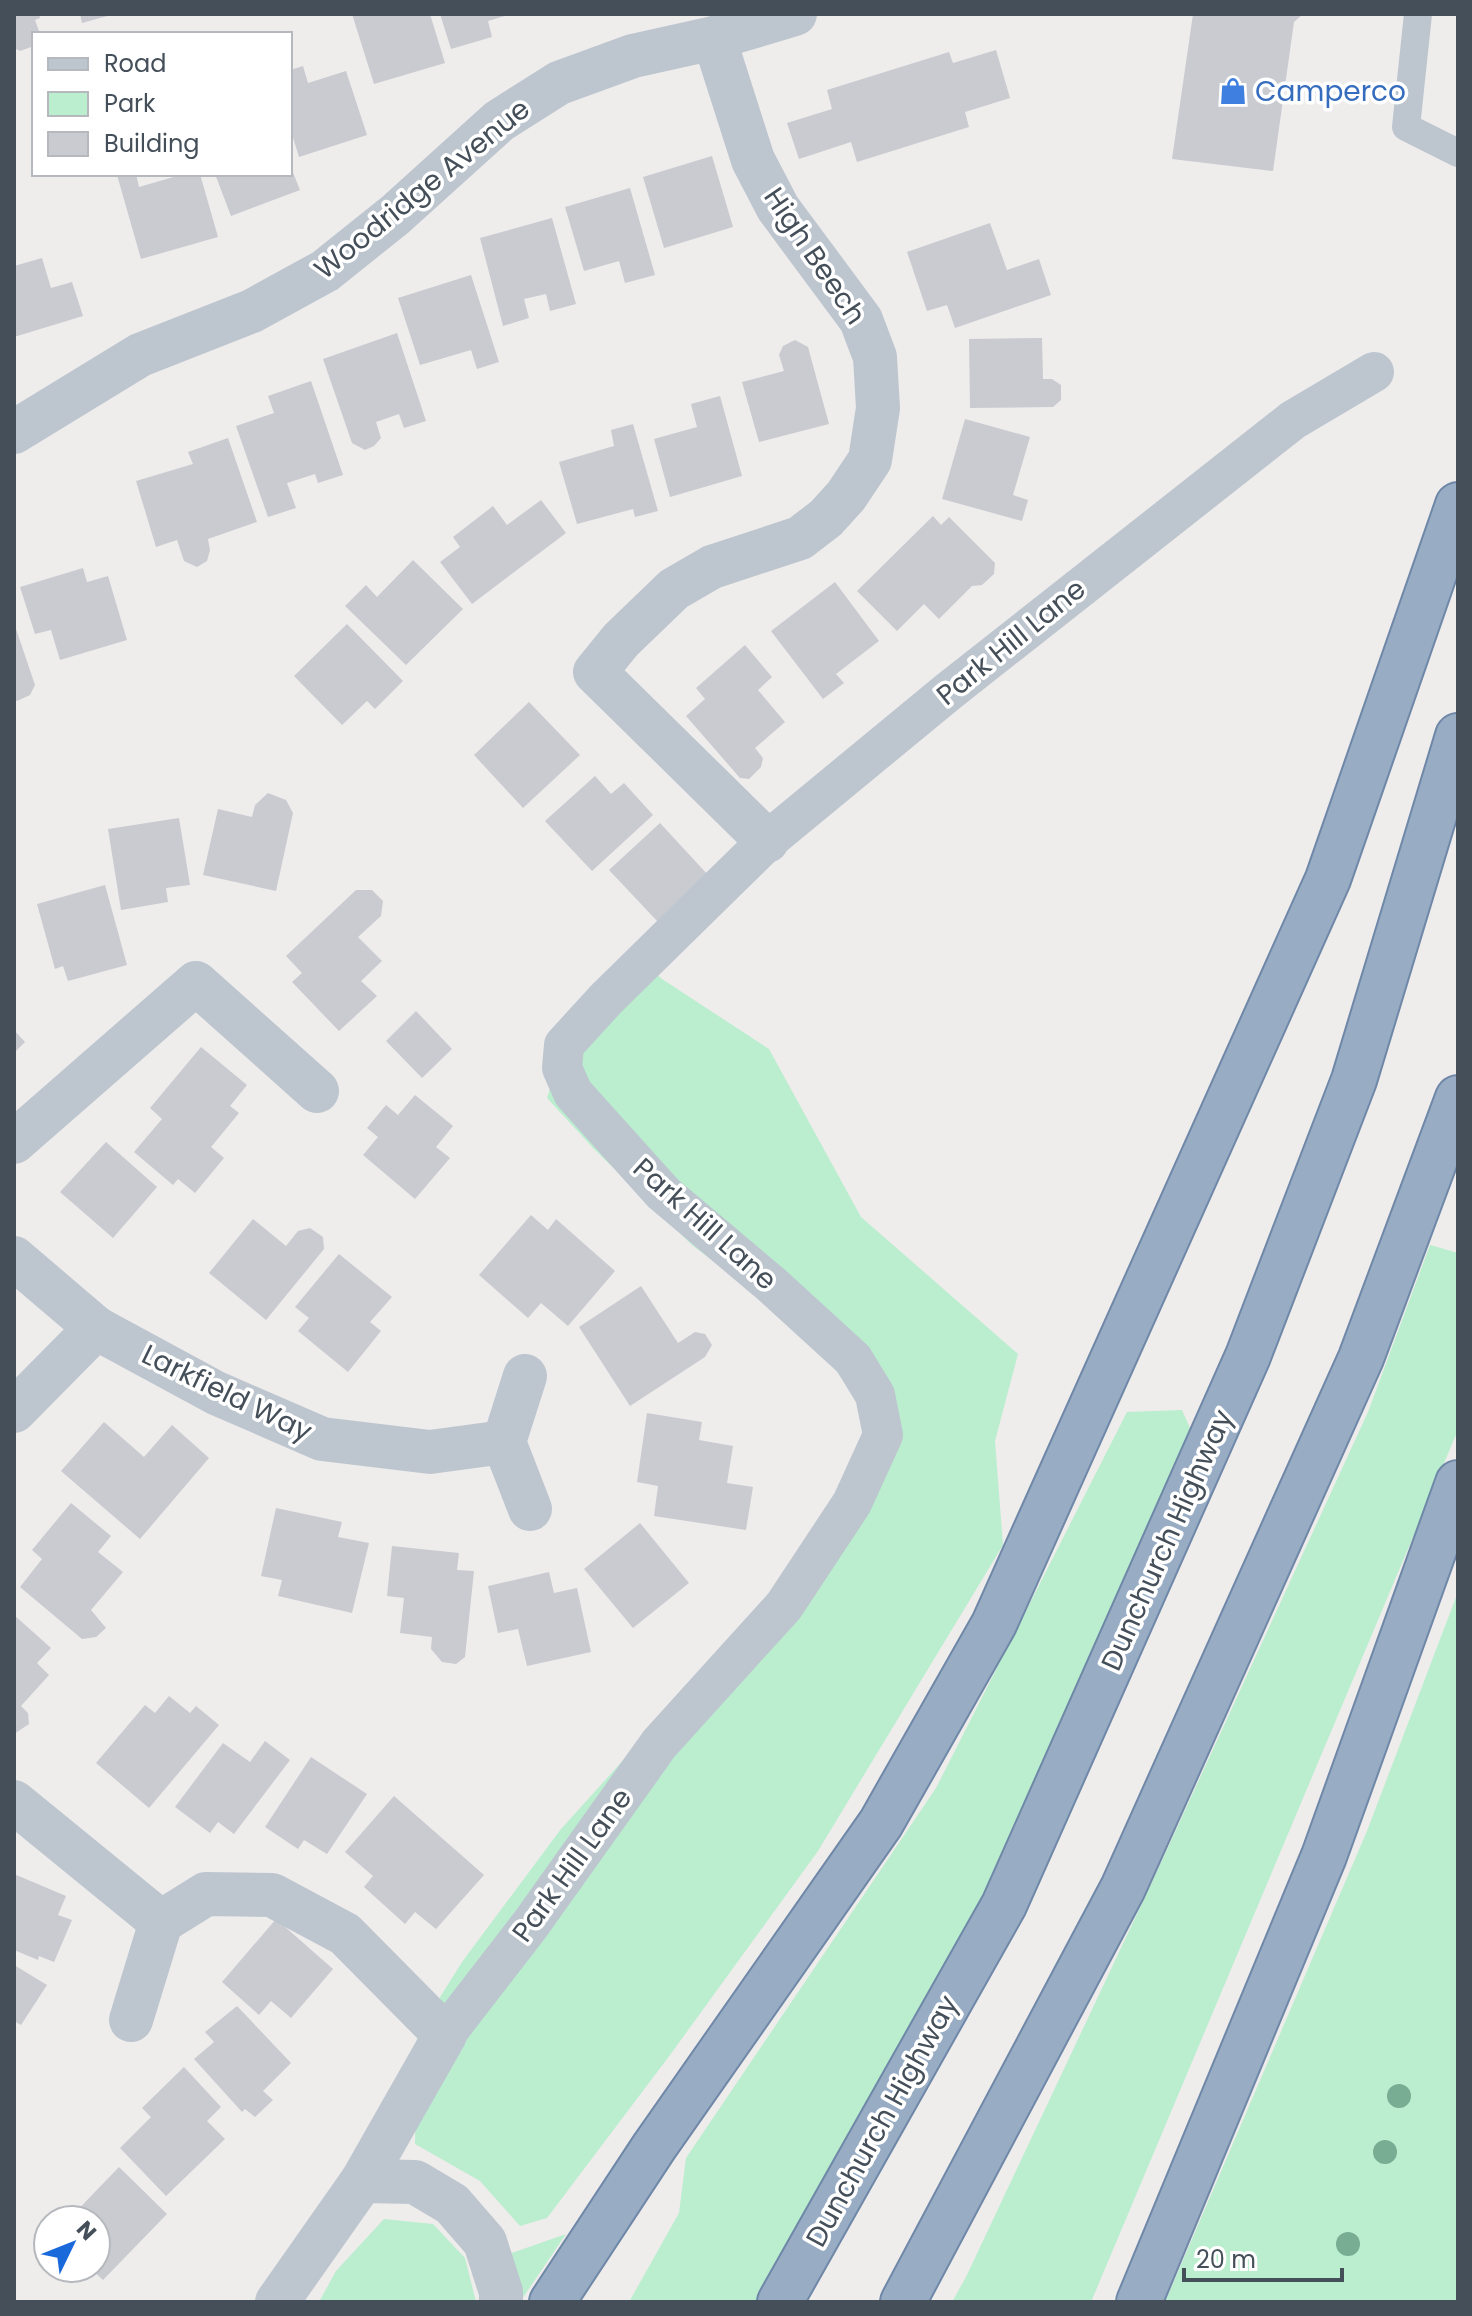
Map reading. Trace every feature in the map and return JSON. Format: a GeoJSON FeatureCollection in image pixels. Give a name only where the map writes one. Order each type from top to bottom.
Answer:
{"type":"FeatureCollection","features":[{"type":"Feature","properties":{"kind":"highway"},"geometry":{"type":"LineString","coordinates":[[552,2302],[654,2147],[881,1823],[994,1624],[1328,879],[1458,505]]}},
{"type":"Feature","properties":{"kind":"highway","name":"Dunchurch Highway"},"geometry":{"type":"LineString","coordinates":[[780,2302],[1004,1905],[1248,1356],[1354,1080],[1458,736]]}},
{"type":"Feature","properties":{"kind":"highway"},"geometry":{"type":"LineString","coordinates":[[903,2302],[1129,1874],[1361,1358],[1458,1098]]}},
{"type":"Feature","properties":{"kind":"highway"},"geometry":{"type":"LineString","coordinates":[[1139,2302],[1324,1856],[1458,1483]]}},
{"type":"Feature","properties":{"kind":"street","name":"Woodridge Avenue"},"geometry":{"type":"LineString","coordinates":[[14,432],[140,355],[252,311],[325,271],[395,215],[499,121],[559,83],[633,56],[714,38],[795,14]]}},
{"type":"Feature","properties":{"kind":"street","name":"High Beech"},"geometry":{"type":"LineString","coordinates":[[714,38],[753,160],[778,208],[861,320],[875,357],[878,408],[870,460],[846,496],[817,525],[800,538],[712,567],[674,589],[621,640],[595,672],[767,841]]}},
{"type":"Feature","properties":{"kind":"street","name":"Park Hill Lane"},"geometry":{"type":"LineString","coordinates":[[277,2302],[362,2181],[445,2035],[530,1925],[659,1744],[784,1606],[852,1503],[883,1435],[875,1395],[853,1359],[772,1285],[663,1193],[573,1093],[562,1068],[564,1045],[606,999],[767,841],[961,681],[1293,420],[1374,372]]}},
{"type":"Feature","properties":{"kind":"street"},"geometry":{"type":"LineString","coordinates":[[14,1142],[196,983],[317,1091]]}},
{"type":"Feature","properties":{"kind":"street","name":"Larkfield Way"},"geometry":{"type":"LineString","coordinates":[[14,1258],[96,1328],[216,1393],[322,1439],[430,1452],[504,1442]]}},
{"type":"Feature","properties":{"kind":"street"},"geometry":{"type":"LineString","coordinates":[[14,1411],[96,1328]]}},
{"type":"Feature","properties":{"kind":"street"},"geometry":{"type":"LineString","coordinates":[[525,1376],[504,1442],[530,1509]]}},
{"type":"Feature","properties":{"kind":"street"},"geometry":{"type":"LineString","coordinates":[[14,1802],[161,1922]]}},
{"type":"Feature","properties":{"kind":"street"},"geometry":{"type":"LineString","coordinates":[[131,2020],[161,1922],[206,1894],[272,1895],[345,1934],[445,2035]]}},
{"type":"Feature","properties":{"kind":"street"},"geometry":{"type":"LineString","coordinates":[[362,2181],[415,2182],[452,2204],[485,2242],[501,2292],[501,2302]]}},
{"type":"Feature","properties":{"kind":"lane"},"geometry":{"type":"LineString","coordinates":[[1418,14],[1406,127],[1458,153]]}},
{"type":"Feature","properties":{"kind":"green space"},"geometry":{"type":"Polygon","coordinates":[[[644,963],[662,979],[769,1049],[861,1217],[1018,1354],[995,1441],[1003,1545],[818,1851],[547,2218],[520,2226],[480,2181],[415,2144],[417,2034],[462,1962],[561,1829],[766,1602],[883,1435],[811,1336],[692,1245],[547,1098],[564,1045],[644,963]]]}},
{"type":"Feature","properties":{"kind":"green space"},"geometry":{"type":"Polygon","coordinates":[[[1430,1245],[1458,1253],[1458,1430],[1091,2302],[952,2302],[1153,1880],[1368,1412],[1430,1245]]]}},
{"type":"Feature","properties":{"kind":"green space"},"geometry":{"type":"Polygon","coordinates":[[[1182,1410],[1190,1428],[1132,1572],[988,1888],[806,2223],[755,2302],[629,2302],[679,2213],[686,2158],[936,1788],[1127,1412],[1182,1410]]]}},
{"type":"Feature","properties":{"kind":"green space"},"geometry":{"type":"Polygon","coordinates":[[[1458,1592],[1458,2302],[1165,2302],[1367,1831],[1458,1592]]]}},
{"type":"Feature","properties":{"kind":"green space"},"geometry":{"type":"Polygon","coordinates":[[[384,2219],[433,2224],[465,2258],[476,2302],[319,2302],[336,2271],[384,2219]]]}},
{"type":"Feature","properties":{"kind":"green space"},"geometry":{"type":"Polygon","coordinates":[[[566,2234],[520,2302],[509,2254],[566,2234]]]}},
{"type":"Feature","properties":{"kind":"building"},"geometry":{"type":"Polygon","coordinates":[[[14,14],[39,14],[40,18],[35,20],[39,32],[32,32],[32,47],[20,51],[14,48],[14,14]]]}},
{"type":"Feature","properties":{"kind":"building"},"geometry":{"type":"Polygon","coordinates":[[[80,14],[110,14],[111,15],[82,23],[80,14]]]}},
{"type":"Feature","properties":{"kind":"building"},"geometry":{"type":"Polygon","coordinates":[[[352,14],[430,14],[445,63],[374,84],[352,14]]]}},
{"type":"Feature","properties":{"kind":"building"},"geometry":{"type":"Polygon","coordinates":[[[440,14],[508,15],[488,21],[492,37],[451,49],[440,14]]]}},
{"type":"Feature","properties":{"kind":"building","name":"Camperco"},"geometry":{"type":"Polygon","coordinates":[[[1193,14],[1303,14],[1294,22],[1273,171],[1172,159],[1193,14]]]}},
{"type":"Feature","properties":{"kind":"building"},"geometry":{"type":"Polygon","coordinates":[[[996,50],[1010,98],[965,112],[969,127],[857,162],[851,142],[799,159],[787,123],[832,109],[827,90],[949,52],[953,63],[996,50]]]}},
{"type":"Feature","properties":{"kind":"building"},"geometry":{"type":"Polygon","coordinates":[[[303,66],[308,83],[346,71],[367,135],[299,157],[292,134],[292,69],[303,66]]]}},
{"type":"Feature","properties":{"kind":"building"},"geometry":{"type":"Polygon","coordinates":[[[712,156],[733,227],[664,248],[643,177],[712,156]]]}},
{"type":"Feature","properties":{"kind":"building"},"geometry":{"type":"Polygon","coordinates":[[[292,170],[300,190],[231,216],[216,176],[292,176],[292,170]]]}},
{"type":"Feature","properties":{"kind":"building"},"geometry":{"type":"Polygon","coordinates":[[[117,176],[136,176],[139,187],[177,176],[201,176],[218,237],[141,259],[117,176]]]}},
{"type":"Feature","properties":{"kind":"building"},"geometry":{"type":"Polygon","coordinates":[[[630,188],[655,275],[625,283],[619,261],[584,271],[565,207],[630,188]]]}},
{"type":"Feature","properties":{"kind":"building"},"geometry":{"type":"Polygon","coordinates":[[[552,218],[576,304],[550,311],[546,294],[524,299],[529,318],[503,326],[480,238],[552,218]]]}},
{"type":"Feature","properties":{"kind":"building"},"geometry":{"type":"Polygon","coordinates":[[[990,223],[1007,270],[1039,259],[1051,295],[955,328],[947,305],[927,311],[907,252],[990,223]]]}},
{"type":"Feature","properties":{"kind":"building"},"geometry":{"type":"Polygon","coordinates":[[[42,258],[51,288],[72,282],[83,316],[14,337],[14,266],[42,258]]]}},
{"type":"Feature","properties":{"kind":"building"},"geometry":{"type":"Polygon","coordinates":[[[471,275],[499,362],[477,369],[471,350],[420,365],[398,298],[471,275]]]}},
{"type":"Feature","properties":{"kind":"building"},"geometry":{"type":"Polygon","coordinates":[[[397,333],[426,421],[404,428],[399,414],[376,422],[381,438],[365,450],[352,443],[323,359],[397,333]]]}},
{"type":"Feature","properties":{"kind":"building"},"geometry":{"type":"Polygon","coordinates":[[[1042,338],[1043,379],[1052,379],[1061,385],[1061,400],[1053,407],[970,408],[969,339],[1042,338]]]}},
{"type":"Feature","properties":{"kind":"building"},"geometry":{"type":"Polygon","coordinates":[[[795,340],[808,347],[829,424],[759,442],[742,382],[784,371],[779,355],[783,346],[795,340]]]}},
{"type":"Feature","properties":{"kind":"building"},"geometry":{"type":"Polygon","coordinates":[[[311,381],[343,475],[318,483],[315,474],[287,483],[296,508],[268,517],[236,426],[274,413],[268,396],[311,381]]]}},
{"type":"Feature","properties":{"kind":"building"},"geometry":{"type":"Polygon","coordinates":[[[720,396],[742,476],[670,497],[654,439],[697,427],[691,404],[720,396]]]}},
{"type":"Feature","properties":{"kind":"building"},"geometry":{"type":"Polygon","coordinates":[[[965,419],[1030,437],[1013,495],[1028,500],[1022,521],[942,499],[965,419]]]}},
{"type":"Feature","properties":{"kind":"building"},"geometry":{"type":"Polygon","coordinates":[[[633,424],[658,511],[635,517],[633,509],[577,524],[559,462],[614,446],[611,430],[633,424]]]}},
{"type":"Feature","properties":{"kind":"building"},"geometry":{"type":"Polygon","coordinates":[[[228,438],[257,522],[208,539],[210,550],[207,561],[197,567],[184,561],[177,540],[156,547],[136,481],[193,464],[188,452],[228,438]]]}},
{"type":"Feature","properties":{"kind":"building"},"geometry":{"type":"Polygon","coordinates":[[[541,500],[566,533],[472,604],[440,562],[460,547],[453,537],[493,506],[507,525],[541,500]]]}},
{"type":"Feature","properties":{"kind":"building"},"geometry":{"type":"Polygon","coordinates":[[[933,516],[941,525],[949,517],[995,563],[994,574],[982,585],[972,586],[939,619],[924,604],[897,631],[857,591],[933,516]]]}},
{"type":"Feature","properties":{"kind":"building"},"geometry":{"type":"Polygon","coordinates":[[[413,560],[463,609],[406,665],[345,606],[366,585],[377,597],[413,560]]]}},
{"type":"Feature","properties":{"kind":"building"},"geometry":{"type":"Polygon","coordinates":[[[83,568],[87,582],[108,576],[127,640],[60,660],[51,630],[35,634],[20,587],[83,568]]]}},
{"type":"Feature","properties":{"kind":"building"},"geometry":{"type":"Polygon","coordinates":[[[835,582],[879,641],[836,674],[844,683],[823,699],[771,631],[835,582]]]}},
{"type":"Feature","properties":{"kind":"building"},"geometry":{"type":"Polygon","coordinates":[[[14,623],[35,685],[30,695],[17,701],[14,700],[14,623]]]}},
{"type":"Feature","properties":{"kind":"building"},"geometry":{"type":"Polygon","coordinates":[[[347,624],[403,681],[375,709],[367,701],[342,725],[294,676],[347,624]]]}},
{"type":"Feature","properties":{"kind":"building"},"geometry":{"type":"Polygon","coordinates":[[[745,645],[772,677],[758,690],[785,722],[755,748],[763,758],[761,767],[749,779],[740,778],[686,716],[705,699],[696,688],[745,645]]]}},
{"type":"Feature","properties":{"kind":"building"},"geometry":{"type":"Polygon","coordinates":[[[529,702],[580,755],[523,808],[474,755],[529,702]]]}},
{"type":"Feature","properties":{"kind":"building"},"geometry":{"type":"Polygon","coordinates":[[[595,776],[611,794],[624,783],[653,815],[592,871],[545,821],[595,776]]]}},
{"type":"Feature","properties":{"kind":"building"},"geometry":{"type":"Polygon","coordinates":[[[268,793],[286,800],[293,813],[276,891],[203,875],[218,809],[252,817],[255,805],[268,793]]]}},
{"type":"Feature","properties":{"kind":"building"},"geometry":{"type":"Polygon","coordinates":[[[179,818],[190,885],[166,888],[168,902],[121,910],[108,829],[179,818]]]}},
{"type":"Feature","properties":{"kind":"building"},"geometry":{"type":"Polygon","coordinates":[[[660,823],[708,875],[658,922],[609,870],[660,823]]]}},
{"type":"Feature","properties":{"kind":"building"},"geometry":{"type":"Polygon","coordinates":[[[105,885],[127,965],[68,981],[63,966],[55,969],[37,904],[105,885]]]}},
{"type":"Feature","properties":{"kind":"building"},"geometry":{"type":"Polygon","coordinates":[[[356,890],[372,890],[383,901],[381,916],[358,937],[382,961],[361,981],[377,996],[339,1031],[292,982],[302,973],[286,956],[356,890]]]}},
{"type":"Feature","properties":{"kind":"building"},"geometry":{"type":"Polygon","coordinates":[[[416,1011],[452,1049],[422,1078],[386,1041],[416,1011]]]}},
{"type":"Feature","properties":{"kind":"building"},"geometry":{"type":"Polygon","coordinates":[[[14,1030],[25,1042],[14,1053],[14,1030]]]}},
{"type":"Feature","properties":{"kind":"building"},"geometry":{"type":"Polygon","coordinates":[[[201,1047],[247,1085],[230,1106],[239,1113],[211,1147],[224,1158],[195,1193],[178,1179],[173,1185],[134,1152],[162,1119],[150,1108],[201,1047]]]}},
{"type":"Feature","properties":{"kind":"building"},"geometry":{"type":"Polygon","coordinates":[[[415,1095],[453,1126],[436,1147],[450,1158],[415,1199],[363,1155],[378,1137],[367,1128],[386,1105],[398,1115],[415,1095]]]}},
{"type":"Feature","properties":{"kind":"building"},"geometry":{"type":"Polygon","coordinates":[[[106,1142],[157,1187],[113,1238],[60,1192],[106,1142]]]}},
{"type":"Feature","properties":{"kind":"building"},"geometry":{"type":"Polygon","coordinates":[[[531,1215],[548,1230],[556,1219],[615,1271],[568,1326],[541,1303],[528,1318],[479,1275],[531,1215]]]}},
{"type":"Feature","properties":{"kind":"building"},"geometry":{"type":"Polygon","coordinates":[[[253,1219],[286,1246],[298,1231],[310,1228],[323,1237],[324,1249],[266,1320],[209,1273],[253,1219]]]}},
{"type":"Feature","properties":{"kind":"building"},"geometry":{"type":"Polygon","coordinates":[[[339,1254],[392,1297],[370,1322],[381,1331],[348,1372],[298,1331],[309,1318],[295,1307],[339,1254]]]}},
{"type":"Feature","properties":{"kind":"building"},"geometry":{"type":"Polygon","coordinates":[[[641,1286],[678,1343],[695,1332],[705,1334],[712,1345],[705,1357],[630,1406],[579,1327],[641,1286]]]}},
{"type":"Feature","properties":{"kind":"building"},"geometry":{"type":"Polygon","coordinates":[[[647,1413],[702,1422],[699,1440],[733,1446],[727,1483],[753,1487],[746,1530],[654,1516],[658,1486],[637,1482],[647,1413]]]}},
{"type":"Feature","properties":{"kind":"building"},"geometry":{"type":"Polygon","coordinates":[[[104,1422],[144,1457],[172,1425],[209,1458],[140,1539],[61,1471],[104,1422]]]}},
{"type":"Feature","properties":{"kind":"building"},"geometry":{"type":"Polygon","coordinates":[[[71,1503],[111,1536],[98,1552],[123,1572],[91,1610],[106,1628],[96,1637],[82,1639],[20,1587],[42,1559],[32,1550],[71,1503]]]}},
{"type":"Feature","properties":{"kind":"building"},"geometry":{"type":"Polygon","coordinates":[[[276,1508],[342,1522],[338,1537],[369,1543],[352,1613],[278,1596],[282,1580],[261,1576],[276,1508]]]}},
{"type":"Feature","properties":{"kind":"building"},"geometry":{"type":"Polygon","coordinates":[[[640,1523],[689,1583],[633,1628],[584,1569],[640,1523]]]}},
{"type":"Feature","properties":{"kind":"building"},"geometry":{"type":"Polygon","coordinates":[[[392,1546],[459,1553],[457,1570],[474,1571],[465,1657],[456,1664],[442,1662],[431,1649],[432,1637],[400,1633],[404,1598],[387,1596],[392,1546]]]}},
{"type":"Feature","properties":{"kind":"building"},"geometry":{"type":"Polygon","coordinates":[[[549,1572],[554,1593],[577,1588],[591,1652],[527,1666],[518,1629],[498,1633],[488,1586],[549,1572]]]}},
{"type":"Feature","properties":{"kind":"building"},"geometry":{"type":"Polygon","coordinates":[[[14,1615],[51,1648],[37,1663],[49,1675],[21,1706],[28,1713],[29,1724],[14,1734],[14,1615]]]}},
{"type":"Feature","properties":{"kind":"building"},"geometry":{"type":"Polygon","coordinates":[[[169,1696],[190,1713],[196,1706],[219,1725],[149,1808],[96,1763],[145,1705],[155,1713],[169,1696]]]}},
{"type":"Feature","properties":{"kind":"building"},"geometry":{"type":"Polygon","coordinates":[[[265,1741],[290,1760],[234,1834],[218,1822],[210,1833],[175,1807],[223,1743],[250,1762],[265,1741]]]}},
{"type":"Feature","properties":{"kind":"building"},"geometry":{"type":"Polygon","coordinates":[[[311,1757],[367,1794],[327,1854],[304,1840],[298,1849],[265,1827],[311,1757]]]}},
{"type":"Feature","properties":{"kind":"building"},"geometry":{"type":"Polygon","coordinates":[[[394,1796],[484,1875],[436,1929],[415,1912],[405,1924],[364,1887],[373,1876],[345,1852],[394,1796]]]}},
{"type":"Feature","properties":{"kind":"building"},"geometry":{"type":"Polygon","coordinates":[[[14,1874],[66,1896],[58,1915],[72,1920],[54,1962],[39,1956],[38,1960],[14,1950],[14,1874]]]}},
{"type":"Feature","properties":{"kind":"building"},"geometry":{"type":"Polygon","coordinates":[[[276,1919],[333,1969],[291,2018],[271,2001],[259,2015],[222,1982],[276,1919]]]}},
{"type":"Feature","properties":{"kind":"building"},"geometry":{"type":"Polygon","coordinates":[[[14,1965],[47,1985],[21,2025],[14,2021],[14,1965]]]}},
{"type":"Feature","properties":{"kind":"building"},"geometry":{"type":"Polygon","coordinates":[[[237,2006],[291,2063],[263,2091],[273,2100],[255,2117],[245,2109],[242,2112],[194,2059],[214,2042],[205,2032],[237,2006]]]}},
{"type":"Feature","properties":{"kind":"building"},"geometry":{"type":"Polygon","coordinates":[[[184,2067],[221,2107],[207,2121],[225,2139],[166,2196],[120,2148],[151,2117],[142,2108],[184,2067]]]}},
{"type":"Feature","properties":{"kind":"building"},"geometry":{"type":"Polygon","coordinates":[[[119,2167],[167,2214],[112,2271],[112,2204],[83,2204],[119,2167]]]}},
{"type":"Feature","properties":{"kind":"place","name":"Camperco"},"geometry":{"type":"Point","coordinates":[1233,91]}}]}
